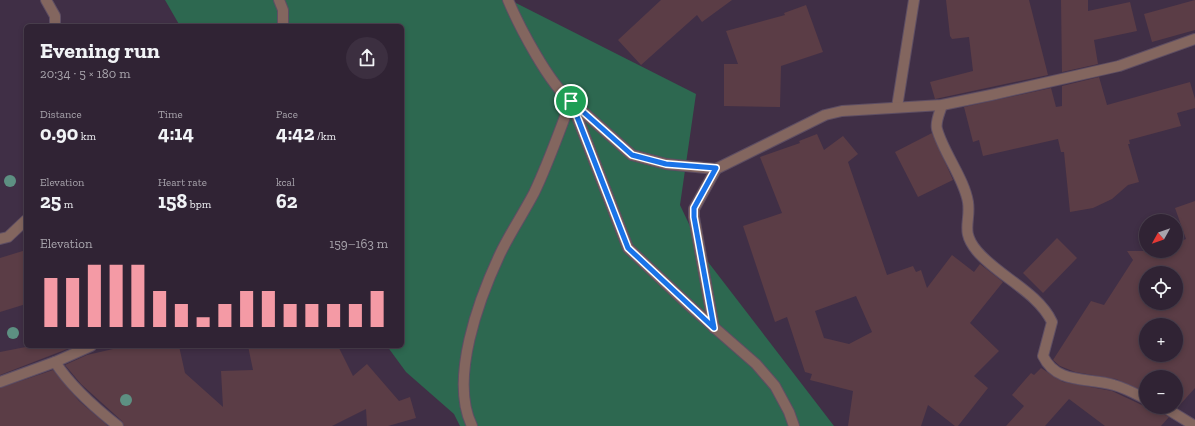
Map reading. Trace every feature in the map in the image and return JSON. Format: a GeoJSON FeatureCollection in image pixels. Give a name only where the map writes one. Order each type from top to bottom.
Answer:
{"type":"FeatureCollection","features":[{"type":"Feature","properties":{"kind":"street"},"geometry":{"type":"LineString","coordinates":[[46,0],[55,16],[55,24]]}},
{"type":"Feature","properties":{"kind":"street"},"geometry":{"type":"LineString","coordinates":[[280,0],[283,10],[283,24]]}},
{"type":"Feature","properties":{"kind":"street"},"geometry":{"type":"LineString","coordinates":[[508,0],[514,16],[559,90],[632,155],[666,164],[716,168],[788,135],[825,115],[842,111],[942,105],[1119,66],[1195,39]]}},
{"type":"Feature","properties":{"kind":"street"},"geometry":{"type":"LineString","coordinates":[[897,107],[914,0]]}},
{"type":"Feature","properties":{"kind":"street"},"geometry":{"type":"LineString","coordinates":[[571,101],[628,248],[714,328],[756,364],[775,386],[789,412],[794,426]]}},
{"type":"Feature","properties":{"kind":"street"},"geometry":{"type":"LineString","coordinates":[[472,426],[468,417],[463,379],[469,340],[500,254],[534,193],[553,150],[571,101]]}},
{"type":"Feature","properties":{"kind":"street"},"geometry":{"type":"LineString","coordinates":[[942,105],[936,127],[968,202],[966,228],[969,237],[983,257],[1042,305],[1048,314],[1052,322],[1043,356],[1048,366],[1068,377],[1115,385],[1139,396]]}},
{"type":"Feature","properties":{"kind":"street"},"geometry":{"type":"LineString","coordinates":[[714,328],[694,217],[694,208],[716,168]]}},
{"type":"Feature","properties":{"kind":"street"},"geometry":{"type":"LineString","coordinates":[[0,239],[8,237],[24,222]]}},
{"type":"Feature","properties":{"kind":"street"},"geometry":{"type":"LineString","coordinates":[[0,382],[55,362],[86,348]]}},
{"type":"Feature","properties":{"kind":"street"},"geometry":{"type":"LineString","coordinates":[[55,362],[63,374],[81,393],[118,426]]}},
{"type":"Feature","properties":{"kind":"street"},"geometry":{"type":"LineString","coordinates":[[1175,414],[1195,426]]}},
{"type":"Feature","properties":{"kind":"green space"},"geometry":{"type":"Polygon","coordinates":[[[165,0],[510,0],[696,94],[680,205],[705,258],[834,426],[460,426],[454,414],[406,372],[388,348],[404,348],[404,24],[179,24],[165,0]]]}},
{"type":"Feature","properties":{"kind":"building"},"geometry":{"type":"Polygon","coordinates":[[[661,0],[732,0],[702,22],[697,15],[641,65],[618,40],[661,0]]]}},
{"type":"Feature","properties":{"kind":"building"},"geometry":{"type":"Polygon","coordinates":[[[946,0],[1029,0],[1048,75],[935,99],[930,82],[973,71],[969,37],[952,39],[950,36],[946,0]]]}},
{"type":"Feature","properties":{"kind":"building"},"geometry":{"type":"Polygon","coordinates":[[[1061,0],[1088,0],[1088,11],[1130,2],[1137,31],[1094,40],[1098,64],[1062,72],[1061,0]]]}},
{"type":"Feature","properties":{"kind":"building"},"geometry":{"type":"Polygon","coordinates":[[[1195,0],[1195,30],[1152,42],[1144,14],[1195,0]]]}},
{"type":"Feature","properties":{"kind":"building"},"geometry":{"type":"Polygon","coordinates":[[[806,5],[823,52],[781,66],[780,107],[724,106],[724,64],[738,64],[726,31],[785,15],[784,13],[806,5]]]}},
{"type":"Feature","properties":{"kind":"building"},"geometry":{"type":"Polygon","coordinates":[[[1099,77],[1107,105],[1190,82],[1195,99],[1195,108],[1177,113],[1181,126],[1129,140],[1130,144],[1128,144],[1139,182],[1128,185],[1112,199],[1093,208],[1070,212],[1064,152],[1061,152],[1058,139],[983,156],[979,140],[973,142],[964,107],[1051,88],[1056,107],[1062,106],[1062,86],[1099,77]]]}},
{"type":"Feature","properties":{"kind":"building"},"geometry":{"type":"Polygon","coordinates":[[[932,133],[953,180],[918,197],[895,152],[932,133]]]}},
{"type":"Feature","properties":{"kind":"building"},"geometry":{"type":"Polygon","coordinates":[[[817,134],[824,150],[843,136],[858,154],[848,162],[887,275],[913,266],[916,272],[921,270],[927,288],[952,255],[974,272],[980,264],[1003,282],[970,323],[999,351],[974,376],[988,388],[958,426],[955,426],[928,405],[921,426],[848,426],[853,391],[810,380],[812,374],[805,372],[787,317],[775,322],[743,226],[782,213],[760,157],[800,143],[799,141],[817,134]],[[856,296],[815,311],[824,338],[849,344],[872,332],[856,296]]]}},
{"type":"Feature","properties":{"kind":"building"},"geometry":{"type":"Polygon","coordinates":[[[1195,201],[1195,388],[1183,401],[1183,370],[1139,370],[1139,389],[1116,379],[1075,372],[1060,366],[1053,360],[1091,301],[1104,305],[1133,260],[1127,251],[1139,251],[1139,258],[1183,258],[1183,240],[1186,239],[1183,231],[1183,214],[1177,214],[1175,208],[1195,201]]]}},
{"type":"Feature","properties":{"kind":"building"},"geometry":{"type":"Polygon","coordinates":[[[1057,238],[1077,258],[1043,293],[1023,273],[1057,238]]]}},
{"type":"Feature","properties":{"kind":"building"},"geometry":{"type":"Polygon","coordinates":[[[24,251],[24,305],[0,312],[0,258],[24,251]]]}},
{"type":"Feature","properties":{"kind":"building"},"geometry":{"type":"Polygon","coordinates":[[[24,347],[70,348],[0,375],[0,352],[24,347]]]}},
{"type":"Feature","properties":{"kind":"building"},"geometry":{"type":"Polygon","coordinates":[[[117,348],[179,348],[185,373],[223,407],[221,371],[253,370],[248,348],[339,348],[353,376],[367,364],[399,401],[410,397],[416,418],[388,426],[367,426],[366,409],[332,426],[124,426],[122,421],[81,384],[65,365],[87,355],[117,348]]]}},
{"type":"Feature","properties":{"kind":"building"},"geometry":{"type":"Polygon","coordinates":[[[1041,368],[1063,382],[1112,391],[1139,404],[1139,414],[1164,414],[1169,417],[1161,426],[1105,426],[1069,399],[1045,426],[1006,426],[1024,406],[1012,395],[1031,373],[1034,375],[1041,368]]]}},
{"type":"Feature","properties":{"kind":"building"},"geometry":{"type":"Polygon","coordinates":[[[53,370],[79,401],[108,426],[0,426],[0,388],[53,370]]]}},
{"type":"Feature","properties":{"kind":"route"},"geometry":{"type":"LineString","coordinates":[[571,101],[632,155],[666,164],[716,168],[694,208],[694,217],[704,264],[714,328],[628,248],[571,101]]}}]}
